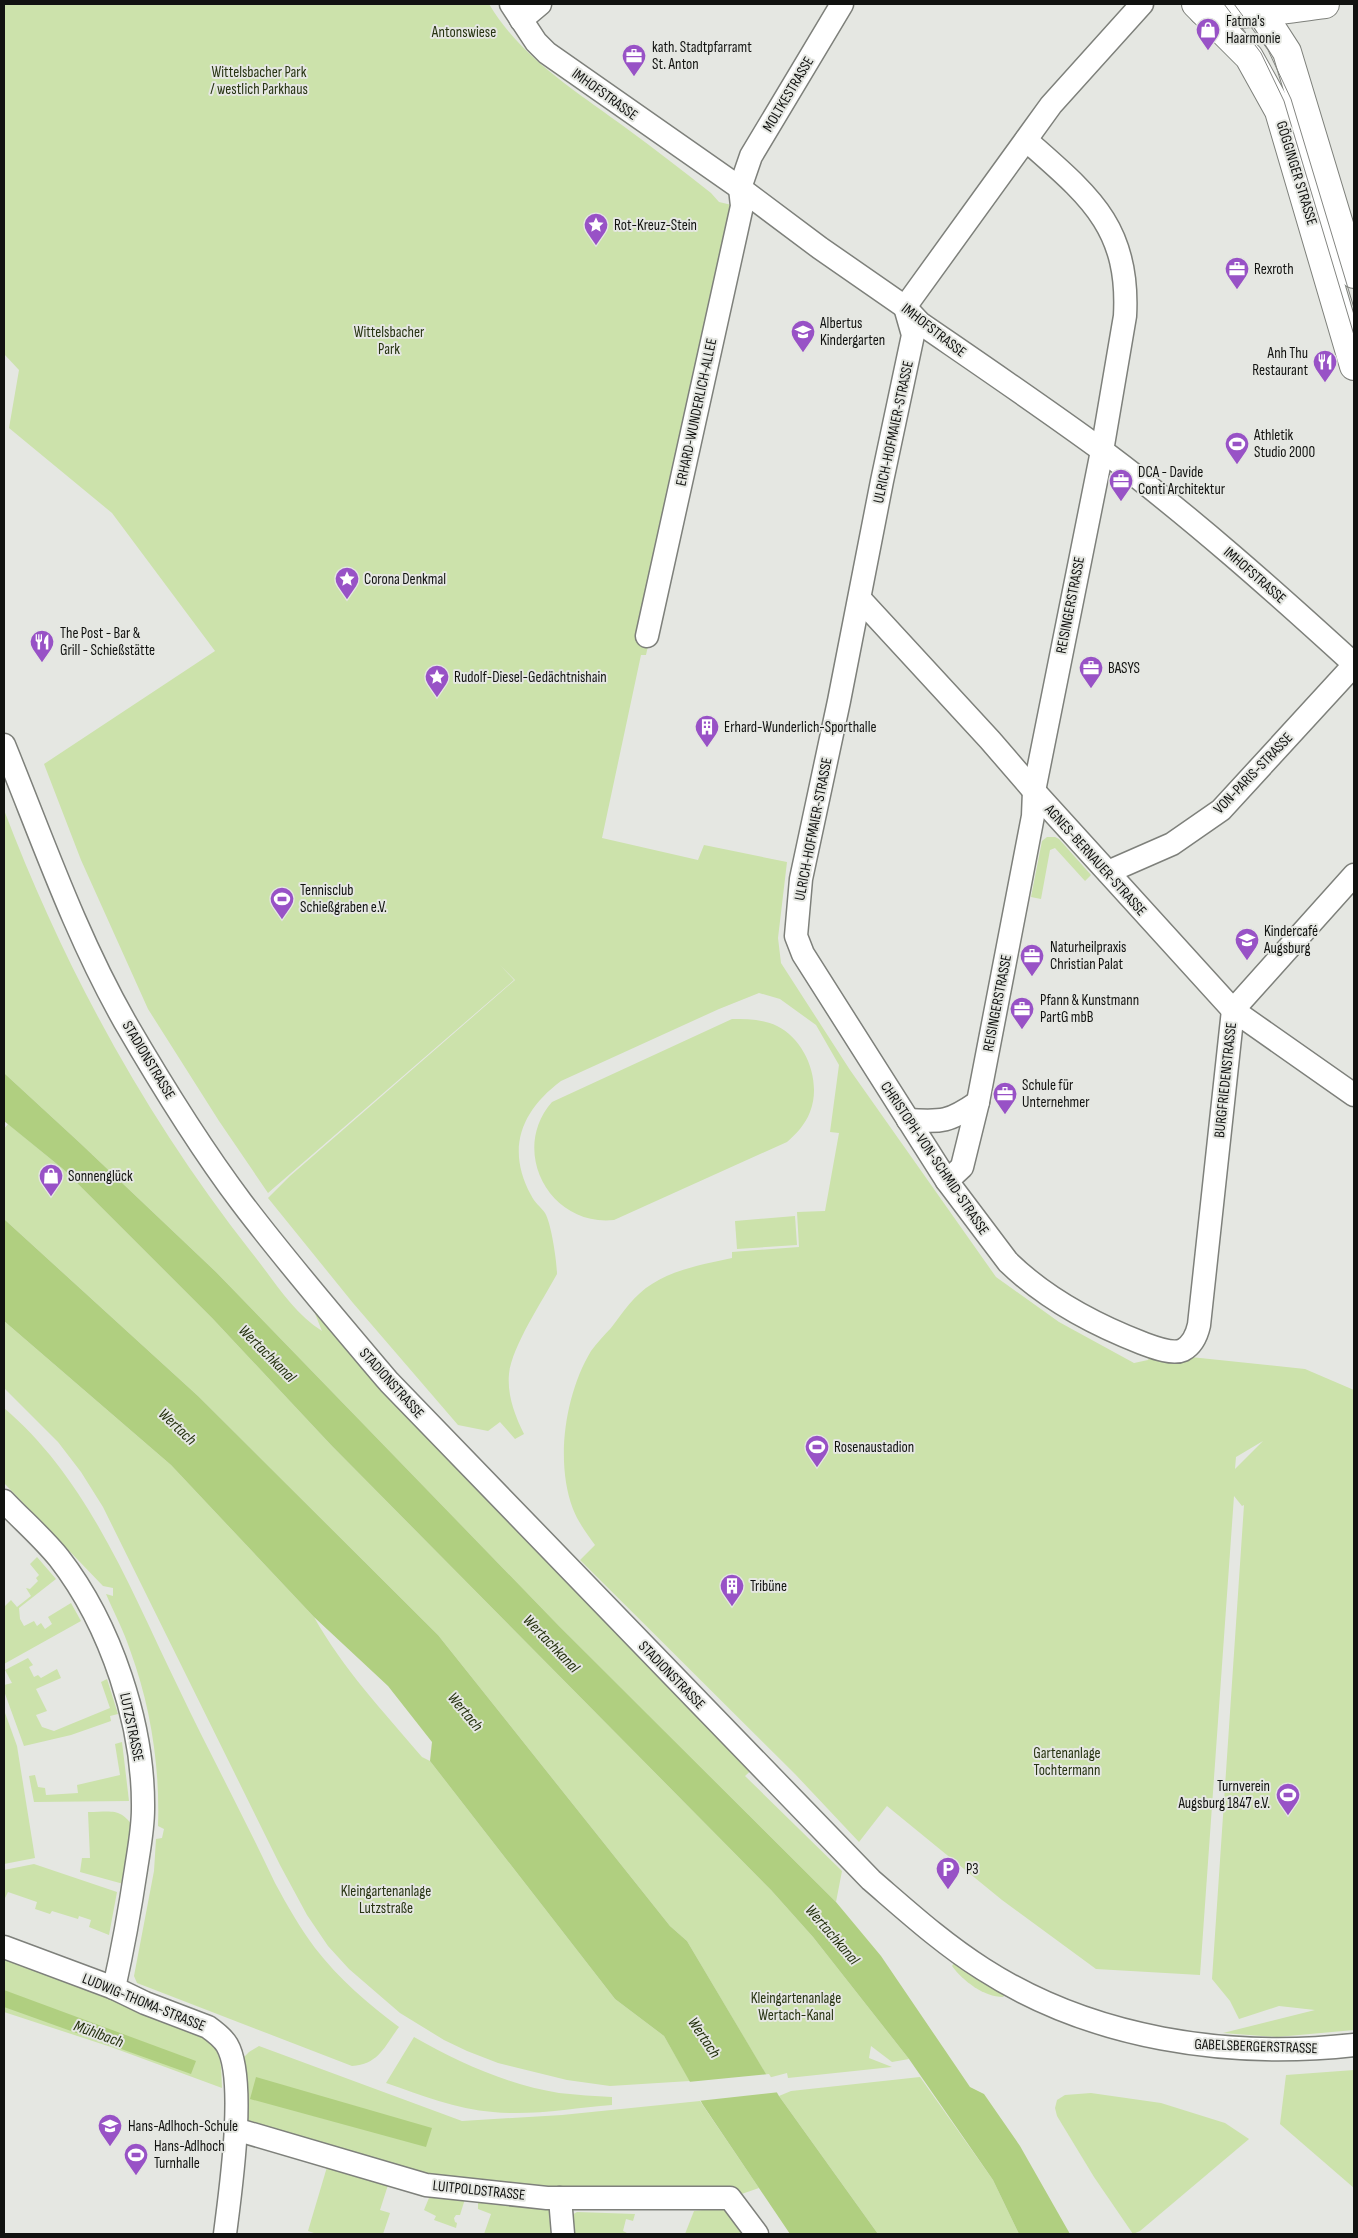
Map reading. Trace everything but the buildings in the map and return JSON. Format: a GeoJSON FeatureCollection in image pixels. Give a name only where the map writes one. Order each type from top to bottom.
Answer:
{"type":"FeatureCollection","features":[{"type":"Feature","properties":{"kind":"main road"},"geometry":{"type":"LineString","coordinates":[[1200,7],[1234,15],[1260,8],[1325,4]]}},
{"type":"Feature","properties":{"kind":"main road","name":"GÖGGINGER STRASSE"},"geometry":{"type":"LineString","coordinates":[[1200,7],[1252,61],[1279,111],[1354,366]]}},
{"type":"Feature","properties":{"kind":"main road","name":"GÖGGINGER STRASSE"},"geometry":{"type":"LineString","coordinates":[[1260,8],[1288,52],[1354,274]]}},
{"type":"Feature","properties":{"kind":"street"},"geometry":{"type":"LineString","coordinates":[[516,12],[540,4]]}},
{"type":"Feature","properties":{"kind":"street","name":"MOLTKESTRASSE"},"geometry":{"type":"LineString","coordinates":[[740,188],[751,156],[842,4]]}},
{"type":"Feature","properties":{"kind":"street"},"geometry":{"type":"LineString","coordinates":[[905,307],[1052,105],[1142,4]]}},
{"type":"Feature","properties":{"kind":"street","name":"IMHOFSTRASSE"},"geometry":{"type":"LineString","coordinates":[[516,12],[536,42],[547,53],[740,188],[820,248],[905,307],[920,322],[1102,450],[1193,522],[1312,624],[1354,664]]}},
{"type":"Feature","properties":{"kind":"street","name":"REISINGERSTRASSE"},"geometry":{"type":"LineString","coordinates":[[947,1181],[962,1167],[978,1102],[1033,816],[1034,791],[1102,450],[1125,316],[1126,295],[1119,254],[1104,218],[1080,188],[1026,140]]}},
{"type":"Feature","properties":{"kind":"street","name":"ERHARD-WUNDERLICH-ALLEE"},"geometry":{"type":"LineString","coordinates":[[647,636],[742,206],[740,188]]}},
{"type":"Feature","properties":{"kind":"street","name":"ULRICH-HOFMAIER-STRASSE"},"geometry":{"type":"LineString","coordinates":[[796,936],[801,879],[860,600],[882,481],[913,335],[905,307]]}},
{"type":"Feature","properties":{"kind":"street","name":"AGNES-BERNAUER-STRASSE"},"geometry":{"type":"LineString","coordinates":[[860,600],[990,740],[1233,1010],[1354,1094]]}},
{"type":"Feature","properties":{"kind":"street","name":"VON-PARIS-STRASSE"},"geometry":{"type":"LineString","coordinates":[[1108,872],[1172,844],[1221,810],[1354,664]]}},
{"type":"Feature","properties":{"kind":"street","name":"STADIONSTRASSE"},"geometry":{"type":"LineString","coordinates":[[4,745],[78,930],[125,1021],[187,1124],[272,1242],[389,1382],[468,1466],[871,1880],[918,1921]]}},
{"type":"Feature","properties":{"kind":"street","name":"BURGFRIEDENSTRASSE"},"geometry":{"type":"LineString","coordinates":[[1198,1330],[1233,1010],[1354,875]]}},
{"type":"Feature","properties":{"kind":"street","name":"CHRISTOPH-VON-SCHMID-STRASSE"},"geometry":{"type":"LineString","coordinates":[[796,936],[803,954],[964,1207],[1008,1262],[1020,1274],[1062,1304],[1096,1324],[1152,1346],[1168,1350],[1184,1350],[1195,1338],[1198,1330]]}},
{"type":"Feature","properties":{"kind":"street"},"geometry":{"type":"LineString","coordinates":[[908,1120],[933,1122],[950,1120],[978,1102]]}},
{"type":"Feature","properties":{"kind":"street","name":"LUTZSTRASSE"},"geometry":{"type":"LineString","coordinates":[[4,1502],[59,1558],[86,1600],[102,1632],[124,1688],[135,1732],[142,1775],[142,1830],[128,1926],[114,1988]]}},
{"type":"Feature","properties":{"kind":"street","name":"GABELSBERGERSTRASSE"},"geometry":{"type":"LineString","coordinates":[[918,1921],[984,1970],[1035,1998],[1103,2024],[1168,2040],[1223,2048],[1285,2049],[1354,2046]]}},
{"type":"Feature","properties":{"kind":"street","name":"LUDWIG-THOMA-STRASSE"},"geometry":{"type":"LineString","coordinates":[[4,1947],[114,1988],[208,2027],[227,2045],[235,2066],[235,2129],[234,2160],[225,2234]]}},
{"type":"Feature","properties":{"kind":"street","name":"LUITPOLDSTRASSE"},"geometry":{"type":"LineString","coordinates":[[235,2129],[426,2185],[560,2198],[730,2198],[757,2234]]}},
{"type":"Feature","properties":{"kind":"street"},"geometry":{"type":"LineString","coordinates":[[560,2198],[563,2234]]}},
{"type":"Feature","properties":{"kind":"green space"},"geometry":{"type":"Polygon","coordinates":[[[4,4],[489,4],[502,24],[517,41],[551,73],[669,160],[711,193],[719,202],[736,206],[682,492],[646,655],[641,655],[602,838],[698,860],[704,845],[787,862],[778,938],[781,963],[850,1070],[996,1277],[1059,1322],[1134,1363],[1148,1360],[1152,1353],[1305,1369],[1354,1390],[1354,2030],[1277,2037],[1223,2033],[1315,2010],[1279,2006],[1239,2019],[1230,2001],[1212,1979],[1244,1505],[1242,1506],[1234,1496],[1200,1975],[1096,1969],[1002,1900],[887,1806],[859,1842],[795,1774],[580,1560],[595,1545],[573,1509],[565,1471],[564,1450],[569,1407],[582,1368],[591,1351],[635,1298],[652,1284],[670,1274],[732,1258],[732,1252],[799,1247],[797,1212],[825,1211],[839,1133],[830,1132],[839,1065],[816,1025],[780,999],[759,993],[719,1009],[561,1081],[536,1105],[527,1118],[522,1132],[519,1147],[520,1162],[523,1178],[531,1195],[547,1218],[553,1242],[557,1274],[522,1337],[511,1363],[509,1374],[510,1397],[524,1434],[515,1439],[500,1422],[488,1431],[458,1425],[353,1303],[268,1198],[290,1176],[515,980],[500,965],[514,980],[268,1193],[219,1121],[148,1009],[81,860],[44,764],[215,651],[112,513],[9,428],[19,370],[4,354],[4,4]],[[1263,1441],[1236,1457],[1235,1469],[1263,1441]]]}},
{"type":"Feature","properties":{"kind":"green space"},"geometry":{"type":"Polygon","coordinates":[[[4,810],[54,928],[81,985],[111,1041],[177,1149],[213,1202],[276,1285],[302,1315],[322,1331],[310,1301],[758,1764],[745,1776],[842,1871],[836,1902],[559,1626],[216,1272],[4,1073],[4,810]]]}},
{"type":"Feature","properties":{"kind":"green space"},"geometry":{"type":"Polygon","coordinates":[[[1047,837],[1059,839],[1091,875],[1085,881],[1055,848],[1050,850],[1041,899],[1031,897],[1042,841],[1047,837]]]}},
{"type":"Feature","properties":{"kind":"green space"},"geometry":{"type":"Polygon","coordinates":[[[732,1019],[749,1019],[777,1026],[787,1032],[803,1051],[812,1075],[813,1100],[806,1121],[794,1136],[787,1142],[614,1220],[591,1219],[571,1211],[555,1199],[543,1182],[536,1163],[535,1142],[540,1121],[552,1102],[732,1019]]]}},
{"type":"Feature","properties":{"kind":"green space","name":"Kleingartenanlage Wertach-Kanal"},"geometry":{"type":"Polygon","coordinates":[[[8,1124],[63,1169],[213,1319],[331,1445],[771,1890],[813,1937],[909,2059],[892,2062],[871,2046],[869,2058],[892,2067],[788,2078],[787,2073],[768,2078],[687,1941],[670,1926],[438,1635],[198,1396],[4,1219],[4,1129],[8,1124]]]}},
{"type":"Feature","properties":{"kind":"green space"},"geometry":{"type":"Polygon","coordinates":[[[795,1216],[797,1245],[737,1249],[735,1221],[795,1216]]]}},
{"type":"Feature","properties":{"kind":"green space","name":"Kleingartenanlage Lutzstraße"},"geometry":{"type":"Polygon","coordinates":[[[4,1321],[171,1465],[314,1617],[351,1672],[422,1757],[430,1761],[615,1999],[664,2036],[690,2081],[610,2086],[567,2080],[498,2063],[444,2040],[400,2013],[349,1969],[328,1946],[307,1915],[280,1865],[103,1507],[81,1472],[58,1442],[4,1388],[4,1321]]]}},
{"type":"Feature","properties":{"kind":"green space","name":"Kleingartenanlage Lutzstraße"},"geometry":{"type":"Polygon","coordinates":[[[4,1408],[34,1437],[60,1468],[84,1503],[105,1539],[125,1576],[275,1883],[299,1924],[315,1948],[344,1981],[399,2027],[385,2048],[369,2062],[352,2066],[137,1983],[134,1976],[154,1871],[156,1839],[162,1838],[164,1829],[158,1826],[156,1759],[144,1693],[128,1643],[106,1594],[113,1596],[113,1588],[103,1586],[4,1483],[4,1408]]]}},
{"type":"Feature","properties":{"kind":"green space"},"geometry":{"type":"Polygon","coordinates":[[[37,1557],[56,1579],[19,1608],[20,1619],[24,1626],[34,1621],[37,1626],[41,1623],[45,1629],[52,1624],[48,1617],[71,1603],[81,1621],[4,1664],[4,1607],[11,1600],[17,1607],[31,1596],[26,1588],[30,1589],[38,1581],[36,1578],[39,1575],[30,1564],[37,1557]]]}},
{"type":"Feature","properties":{"kind":"green space"},"geometry":{"type":"Polygon","coordinates":[[[28,1658],[33,1665],[29,1667],[34,1677],[38,1675],[41,1678],[57,1669],[61,1678],[36,1689],[47,1711],[36,1715],[42,1727],[54,1731],[110,1708],[101,1682],[107,1679],[118,1714],[110,1716],[111,1721],[71,1735],[24,1746],[4,1691],[4,1685],[12,1683],[5,1670],[28,1658]]]}},
{"type":"Feature","properties":{"kind":"green space"},"geometry":{"type":"Polygon","coordinates":[[[4,1710],[17,1746],[35,1858],[4,1864],[4,1710]]]}},
{"type":"Feature","properties":{"kind":"green space"},"geometry":{"type":"Polygon","coordinates":[[[122,1742],[129,1801],[34,1802],[29,1776],[35,1775],[38,1787],[45,1788],[46,1795],[78,1793],[77,1785],[120,1775],[115,1744],[122,1742]]]}},
{"type":"Feature","properties":{"kind":"green space"},"geometry":{"type":"Polygon","coordinates":[[[88,1812],[115,1812],[125,1817],[135,1829],[127,1885],[80,1872],[82,1858],[90,1858],[88,1812]]]}},
{"type":"Feature","properties":{"kind":"green space"},"geometry":{"type":"Polygon","coordinates":[[[34,1864],[117,1892],[109,1935],[89,1927],[91,1920],[79,1916],[78,1919],[52,1911],[50,1914],[35,1909],[37,1902],[8,1892],[4,1900],[4,1870],[34,1864]]]}},
{"type":"Feature","properties":{"kind":"green space"},"geometry":{"type":"Polygon","coordinates":[[[4,1959],[197,2030],[216,2050],[220,2061],[222,2088],[111,2047],[4,2012],[4,1959]]]}},
{"type":"Feature","properties":{"kind":"green space"},"geometry":{"type":"Polygon","coordinates":[[[954,1963],[1006,1994],[1003,1997],[981,1991],[957,1972],[952,1966],[954,1963]]]}},
{"type":"Feature","properties":{"kind":"green space"},"geometry":{"type":"Polygon","coordinates":[[[414,2037],[466,2064],[502,2078],[559,2093],[612,2097],[612,2105],[538,2112],[493,2112],[452,2105],[386,2083],[414,2037]]]}},
{"type":"Feature","properties":{"kind":"green space"},"geometry":{"type":"Polygon","coordinates":[[[259,2046],[462,2121],[562,2115],[700,2101],[759,2188],[730,2198],[478,2189],[235,2129],[235,2066],[249,2052],[259,2046]]]}},
{"type":"Feature","properties":{"kind":"green space"},"geometry":{"type":"Polygon","coordinates":[[[1354,2070],[1354,2188],[1280,2124],[1286,2075],[1354,2070]]]}},
{"type":"Feature","properties":{"kind":"green space"},"geometry":{"type":"Polygon","coordinates":[[[920,2077],[993,2180],[1019,2234],[878,2234],[779,2096],[791,2091],[920,2077]]]}},
{"type":"Feature","properties":{"kind":"green space"},"geometry":{"type":"Polygon","coordinates":[[[1091,2093],[1161,2103],[1225,2123],[1249,2139],[1140,2231],[1133,2234],[1094,2177],[1057,2116],[1055,2108],[1057,2100],[1065,2095],[1091,2093]]]}},
{"type":"Feature","properties":{"kind":"green space"},"geometry":{"type":"Polygon","coordinates":[[[327,2167],[388,2185],[380,2210],[390,2213],[383,2234],[317,2234],[308,2231],[327,2167]]]}},
{"type":"Feature","properties":{"kind":"green space"},"geometry":{"type":"Polygon","coordinates":[[[431,2193],[465,2199],[460,2215],[456,2215],[454,2218],[457,2223],[456,2228],[434,2220],[436,2216],[424,2210],[431,2193]]]}},
{"type":"Feature","properties":{"kind":"green space"},"geometry":{"type":"Polygon","coordinates":[[[478,2201],[549,2210],[551,2234],[484,2234],[491,2214],[478,2209],[478,2201]]]}},
{"type":"Feature","properties":{"kind":"green space"},"geometry":{"type":"Polygon","coordinates":[[[728,2207],[749,2234],[685,2234],[694,2211],[728,2207]]]}},
{"type":"Feature","properties":{"kind":"green space"},"geometry":{"type":"Polygon","coordinates":[[[577,2212],[635,2214],[633,2221],[626,2219],[623,2231],[629,2234],[567,2234],[570,2216],[577,2212]]]}},
{"type":"Feature","properties":{"kind":"water","name":"Wertachkanal"},"geometry":{"type":"Polygon","coordinates":[[[4,1073],[216,1272],[559,1626],[836,1902],[881,1956],[970,2087],[984,2094],[1020,2146],[1070,2234],[1019,2234],[993,2180],[909,2059],[813,1937],[771,1890],[331,1445],[213,1319],[63,1169],[4,1121],[4,1073]]]}},
{"type":"Feature","properties":{"kind":"water","name":"Wertach"},"geometry":{"type":"Polygon","coordinates":[[[4,1219],[198,1396],[438,1635],[670,1926],[687,1941],[779,2096],[878,2234],[790,2234],[703,2105],[664,2036],[615,1999],[430,1761],[432,1742],[388,1686],[314,1617],[171,1465],[4,1321],[4,1219]]]}},
{"type":"Feature","properties":{"kind":"water","name":"Mühlbach"},"geometry":{"type":"Polygon","coordinates":[[[4,1990],[196,2061],[191,2074],[4,2007],[4,1990]]]}},
{"type":"Feature","properties":{"kind":"water"},"geometry":{"type":"Polygon","coordinates":[[[256,2077],[432,2128],[426,2147],[250,2099],[256,2077]]]}},
{"type":"Feature","properties":{"kind":"pier"},"geometry":{"type":"Polygon","coordinates":[[[769,2074],[780,2092],[698,2101],[688,2082],[769,2074]]]}},
{"type":"Feature","properties":{"kind":"tram line"},"geometry":{"type":"LineString","coordinates":[[1224,4],[1261,53],[1284,101],[1354,335]]}},
{"type":"Feature","properties":{"kind":"tram line"},"geometry":{"type":"LineString","coordinates":[[1234,4],[1268,50],[1291,99],[1354,308]]}},
{"type":"Feature","properties":{"kind":"place","name":"Fatma's Haarmonie"},"geometry":{"type":"Point","coordinates":[1208,51]}},
{"type":"Feature","properties":{"kind":"place","name":"kath. Stadtpfarramt St. Anton"},"geometry":{"type":"Point","coordinates":[634,77]}},
{"type":"Feature","properties":{"kind":"place","name":"Rot-Kreuz-Stein"},"geometry":{"type":"Point","coordinates":[596,246]}},
{"type":"Feature","properties":{"kind":"place","name":"Rexroth"},"geometry":{"type":"Point","coordinates":[1237,290]}},
{"type":"Feature","properties":{"kind":"place","name":"Albertus Kindergarten"},"geometry":{"type":"Point","coordinates":[803,353]}},
{"type":"Feature","properties":{"kind":"place","name":"Anh Thu Restaurant"},"geometry":{"type":"Point","coordinates":[1325,383]}},
{"type":"Feature","properties":{"kind":"place","name":"Athletik Studio 2000"},"geometry":{"type":"Point","coordinates":[1237,465]}},
{"type":"Feature","properties":{"kind":"place","name":"DCA - Davide Conti Architektur"},"geometry":{"type":"Point","coordinates":[1121,502]}},
{"type":"Feature","properties":{"kind":"place","name":"Corona Denkmal"},"geometry":{"type":"Point","coordinates":[347,600]}},
{"type":"Feature","properties":{"kind":"place","name":"The Post - Bar & Grill - Schießstätte"},"geometry":{"type":"Point","coordinates":[42,663]}},
{"type":"Feature","properties":{"kind":"place","name":"BASYS"},"geometry":{"type":"Point","coordinates":[1091,689]}},
{"type":"Feature","properties":{"kind":"place","name":"Rudolf-Diesel-Gedächtnishain"},"geometry":{"type":"Point","coordinates":[437,698]}},
{"type":"Feature","properties":{"kind":"place","name":"Erhard-Wunderlich-Sporthalle"},"geometry":{"type":"Point","coordinates":[707,748]}},
{"type":"Feature","properties":{"kind":"place","name":"Tennisclub Schießgraben e.V."},"geometry":{"type":"Point","coordinates":[282,920]}},
{"type":"Feature","properties":{"kind":"place","name":"Kindercafé Augsburg"},"geometry":{"type":"Point","coordinates":[1247,961]}},
{"type":"Feature","properties":{"kind":"place","name":"Naturheilpraxis Christian Palat"},"geometry":{"type":"Point","coordinates":[1032,977]}},
{"type":"Feature","properties":{"kind":"place","name":"Pfann & Kunstmann PartG mbB"},"geometry":{"type":"Point","coordinates":[1022,1030]}},
{"type":"Feature","properties":{"kind":"place","name":"Schule für Unternehmer"},"geometry":{"type":"Point","coordinates":[1005,1115]}},
{"type":"Feature","properties":{"kind":"place","name":"Sonnenglück"},"geometry":{"type":"Point","coordinates":[51,1197]}},
{"type":"Feature","properties":{"kind":"place","name":"Rosenaustadion"},"geometry":{"type":"Point","coordinates":[817,1468]}},
{"type":"Feature","properties":{"kind":"place","name":"Tribüne"},"geometry":{"type":"Point","coordinates":[732,1607]}},
{"type":"Feature","properties":{"kind":"place","name":"Turnverein Augsburg 1847 e.V."},"geometry":{"type":"Point","coordinates":[1288,1816]}},
{"type":"Feature","properties":{"kind":"place","name":"P3"},"geometry":{"type":"Point","coordinates":[948,1890]}},
{"type":"Feature","properties":{"kind":"place","name":"Hans-Adlhoch-Schule"},"geometry":{"type":"Point","coordinates":[110,2147]}},
{"type":"Feature","properties":{"kind":"place","name":"Hans-Adlhoch Turnhalle"},"geometry":{"type":"Point","coordinates":[136,2176]}},
{"type":"Feature","properties":{"kind":"park label","name":"Antonswiese"},"geometry":{"type":"Point","coordinates":[464,32]}},
{"type":"Feature","properties":{"kind":"park label","name":"Wittelsbacher Park / westlich Parkhaus"},"geometry":{"type":"Point","coordinates":[259,80]}},
{"type":"Feature","properties":{"kind":"park label","name":"Wittelsbacher Park"},"geometry":{"type":"Point","coordinates":[389,340]}},
{"type":"Feature","properties":{"kind":"park label","name":"Gartenanlage Tochtermann"},"geometry":{"type":"Point","coordinates":[1067,1762]}}]}
